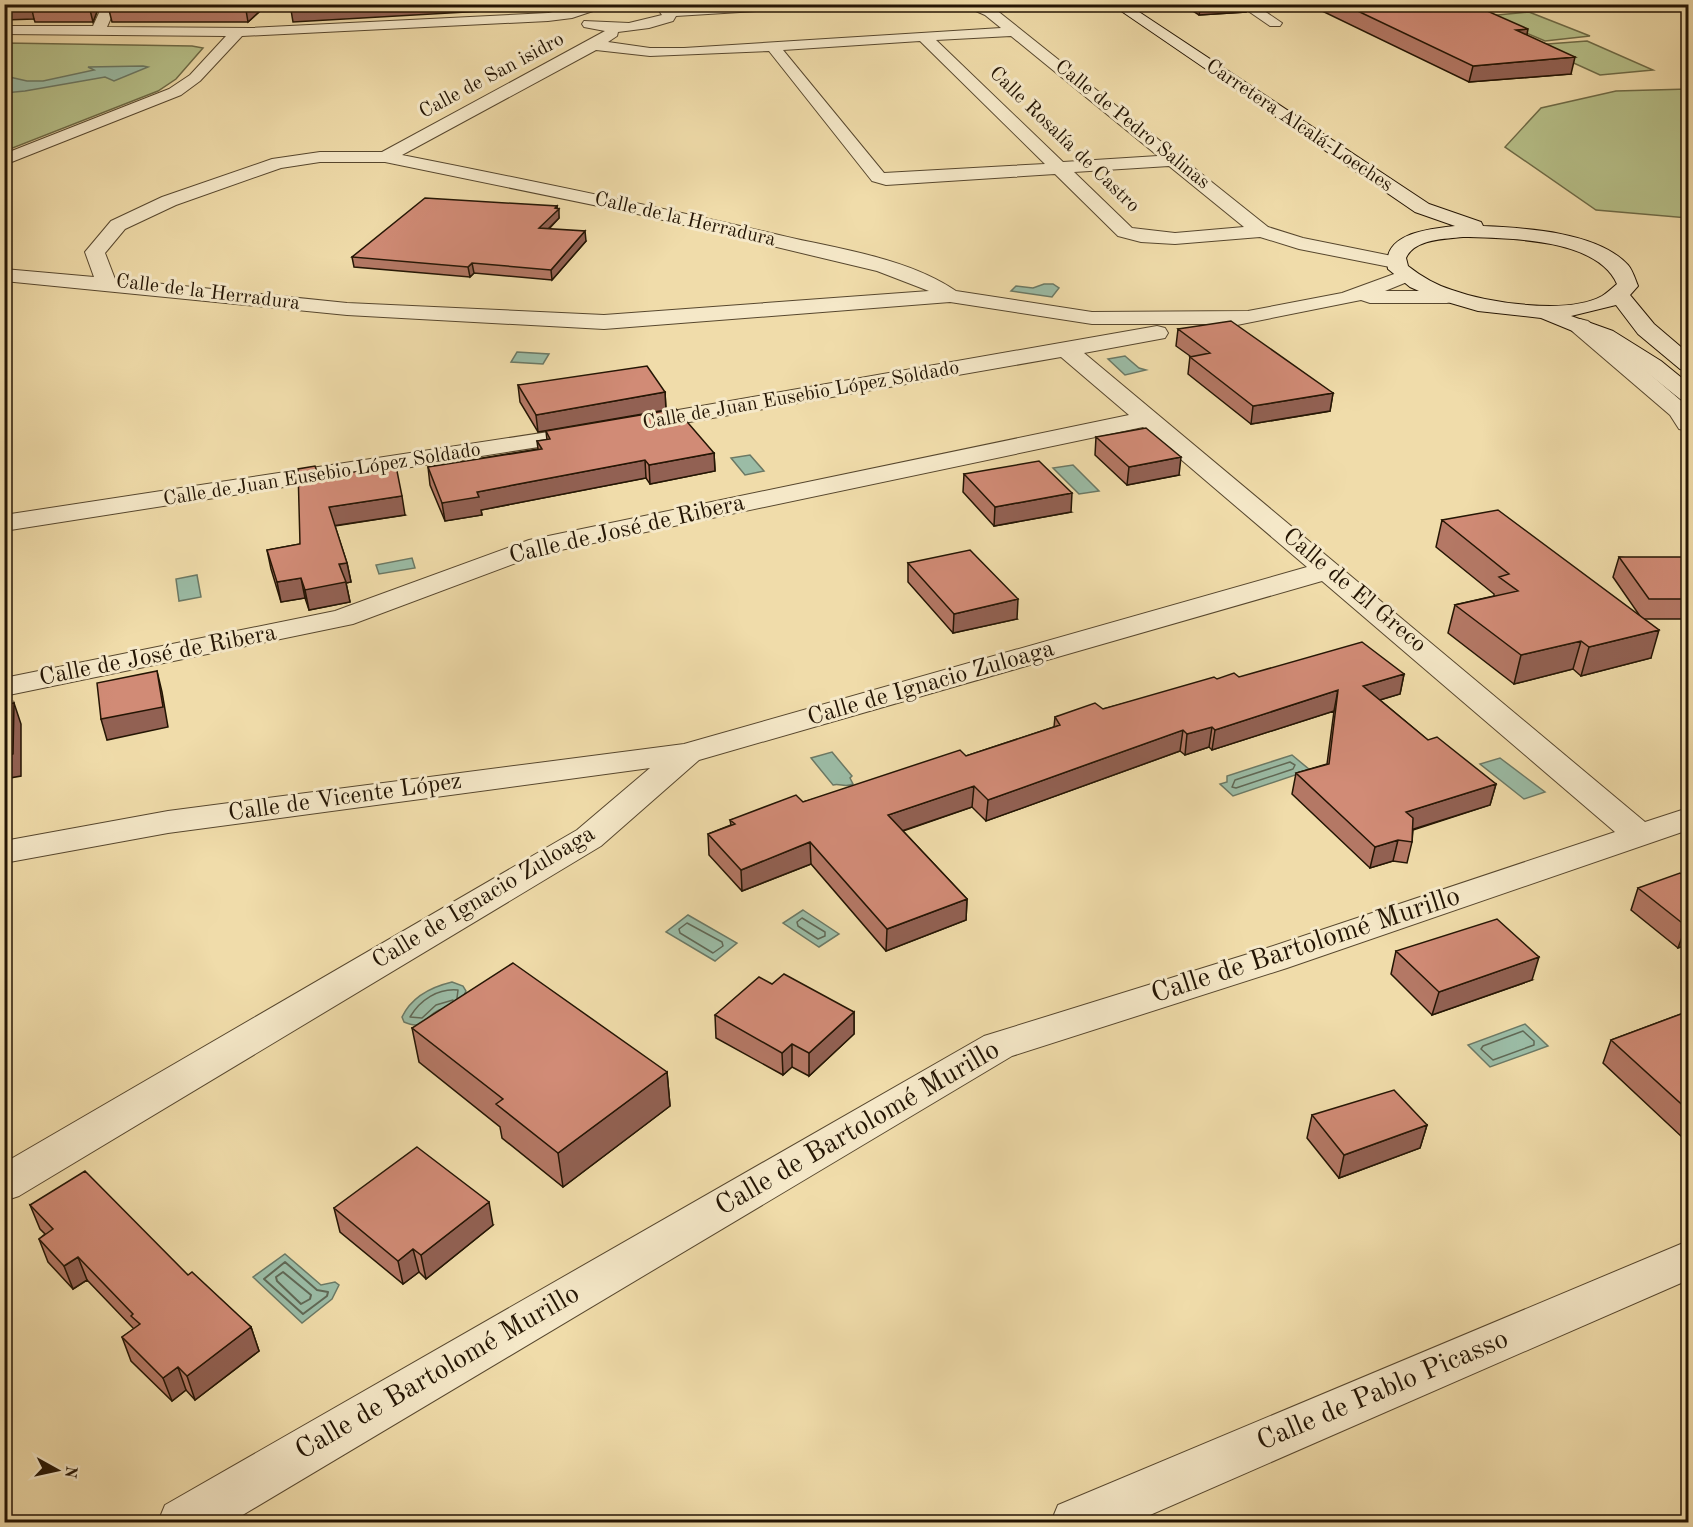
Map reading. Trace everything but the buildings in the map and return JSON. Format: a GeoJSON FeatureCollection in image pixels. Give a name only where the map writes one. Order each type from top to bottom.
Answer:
{"type":"FeatureCollection","features":[{"type":"Feature","properties":{"kind":"street"},"geometry":{"type":"LineString","coordinates":[[97,32],[110,4]]}},
{"type":"Feature","properties":{"kind":"street"},"geometry":{"type":"LineString","coordinates":[[434,4],[437,23]]}},
{"type":"Feature","properties":{"kind":"street"},"geometry":{"type":"LineString","coordinates":[[4,30],[317,36],[552,21],[581,17],[595,6],[608,4]]}},
{"type":"Feature","properties":{"kind":"street"},"geometry":{"type":"LineString","coordinates":[[646,4],[664,8],[670,12],[806,4]]}},
{"type":"Feature","properties":{"kind":"street","name":"Calle de Pedro Salinas"},"geometry":{"type":"LineString","coordinates":[[966,4],[990,12],[1015,31],[1261,231],[1299,243],[1399,262],[1419,285],[1447,297]]}},
{"type":"Feature","properties":{"kind":"street"},"geometry":{"type":"LineString","coordinates":[[1245,4],[1275,23]]}},
{"type":"Feature","properties":{"kind":"street","name":"Carretera Alcalá-Loeches"},"geometry":{"type":"LineString","coordinates":[[1109,8],[1227,98]]}},
{"type":"Feature","properties":{"kind":"street","name":"Carretera Alcalá-Loeches"},"geometry":{"type":"LineString","coordinates":[[1109,8],[1422,208],[1490,231]]}},
{"type":"Feature","properties":{"kind":"street"},"geometry":{"type":"LineString","coordinates":[[4,35],[234,35],[548,17],[581,17],[615,27],[658,22],[668,18],[670,12]]}},
{"type":"Feature","properties":{"kind":"street"},"geometry":{"type":"LineString","coordinates":[[272,32],[273,15]]}},
{"type":"Feature","properties":{"kind":"street","name":"Calle de San isidro"},"geometry":{"type":"LineString","coordinates":[[385,157],[594,45],[614,31],[615,27]]}},
{"type":"Feature","properties":{"kind":"street"},"geometry":{"type":"LineString","coordinates":[[594,45],[671,53],[1015,31]]}},
{"type":"Feature","properties":{"kind":"street"},"geometry":{"type":"LineString","coordinates":[[4,160],[175,92],[195,78],[234,35]]}},
{"type":"Feature","properties":{"kind":"street","name":"Calle Rosalía de Castro"},"geometry":{"type":"LineString","coordinates":[[924,37],[1125,232],[1136,236],[1165,239],[1261,231]]}},
{"type":"Feature","properties":{"kind":"street"},"geometry":{"type":"LineString","coordinates":[[773,46],[878,177],[886,180],[1174,160]]}},
{"type":"Feature","properties":{"kind":"street","name":"Calle de la Herradura"},"geometry":{"type":"LineString","coordinates":[[950,296],[934,285],[873,263],[642,209],[385,157],[320,157],[278,163],[159,206],[118,225],[95,252],[107,284],[347,309],[604,322],[950,296],[1092,318],[1253,317]]}},
{"type":"Feature","properties":{"kind":"street","name":"Calle de Juan Eusebio López Soldado"},"geometry":{"type":"LineString","coordinates":[[1347,298],[1399,262],[1413,230],[1490,231]]}},
{"type":"Feature","properties":{"kind":"street"},"geometry":{"type":"LineString","coordinates":[[1447,297],[1482,305],[1539,312],[1589,308],[1620,296],[1628,286],[1626,276],[1616,265],[1599,254],[1549,238],[1490,231]]}},
{"type":"Feature","properties":{"kind":"street"},"geometry":{"type":"LineString","coordinates":[[4,275],[107,284]]}},
{"type":"Feature","properties":{"kind":"street"},"geometry":{"type":"LineString","coordinates":[[1620,296],[1646,329],[1689,364]]}},
{"type":"Feature","properties":{"kind":"street","name":"Calle de Juan Eusebio López Soldado"},"geometry":{"type":"LineString","coordinates":[[4,523],[606,430],[1253,317],[1347,298],[1447,297]]}},
{"type":"Feature","properties":{"kind":"street"},"geometry":{"type":"LineString","coordinates":[[1539,312],[1605,336],[1644,360],[1689,394]]}},
{"type":"Feature","properties":{"kind":"street"},"geometry":{"type":"LineString","coordinates":[[1580,326],[1678,410],[1689,424]]}},
{"type":"Feature","properties":{"kind":"street","name":"Calle de El Greco"},"geometry":{"type":"LineString","coordinates":[[1066,349],[1640,835]]}},
{"type":"Feature","properties":{"kind":"street","name":"Calle de José de Ribera"},"geometry":{"type":"LineString","coordinates":[[4,687],[343,618],[529,548],[1149,418]]}},
{"type":"Feature","properties":{"kind":"street","name":"Calle de Ignacio Zuloaga"},"geometry":{"type":"LineString","coordinates":[[4,1184],[589,838],[687,753],[1329,570]]}},
{"type":"Feature","properties":{"kind":"street","name":"Calle de Vicente López"},"geometry":{"type":"LineString","coordinates":[[4,852],[168,822],[687,753]]}},
{"type":"Feature","properties":{"kind":"street","name":"Calle de Bartolomé Murillo"},"geometry":{"type":"LineString","coordinates":[[184,1522],[998,1046],[1274,959],[1689,819]]}},
{"type":"Feature","properties":{"kind":"street","name":"Calle de Pablo Picasso"},"geometry":{"type":"LineString","coordinates":[[1077,1522],[1689,1260]]}},
{"type":"Feature","properties":{"kind":"green space"},"geometry":{"type":"Polygon","coordinates":[[[1529,12],[1590,36],[1545,41],[1487,16],[1529,12]]]}},
{"type":"Feature","properties":{"kind":"green space"},"geometry":{"type":"Polygon","coordinates":[[[1587,41],[1653,70],[1600,75],[1534,45],[1587,41]]]}},
{"type":"Feature","properties":{"kind":"green space"},"geometry":{"type":"Polygon","coordinates":[[[5,43],[203,48],[176,79],[158,91],[5,151],[5,43]]]}},
{"type":"Feature","properties":{"kind":"green space"},"geometry":{"type":"Polygon","coordinates":[[[1688,89],[1688,218],[1596,210],[1505,147],[1541,108],[1616,91],[1688,89]]]}},
{"type":"Feature","properties":{"kind":"water"},"geometry":{"type":"Polygon","coordinates":[[[88,67],[148,67],[114,81],[105,77],[5,93],[5,76],[27,81],[43,81],[94,70],[88,67]]]}},
{"type":"Feature","properties":{"kind":"water"},"geometry":{"type":"Polygon","coordinates":[[[1053,284],[1059,288],[1052,297],[1011,291],[1016,286],[1033,288],[1053,284]]]}},
{"type":"Feature","properties":{"kind":"water"},"geometry":{"type":"Polygon","coordinates":[[[517,352],[549,354],[543,364],[511,362],[517,352]]]}},
{"type":"Feature","properties":{"kind":"water"},"geometry":{"type":"Polygon","coordinates":[[[1125,356],[1139,368],[1146,370],[1125,375],[1108,359],[1125,356]]]}},
{"type":"Feature","properties":{"kind":"water"},"geometry":{"type":"Polygon","coordinates":[[[750,455],[764,471],[745,475],[731,458],[750,455]]]}},
{"type":"Feature","properties":{"kind":"water"},"geometry":{"type":"Polygon","coordinates":[[[1073,465],[1099,491],[1079,494],[1053,468],[1073,465]]]}},
{"type":"Feature","properties":{"kind":"water"},"geometry":{"type":"Polygon","coordinates":[[[412,558],[415,568],[379,574],[376,565],[412,558]]]}},
{"type":"Feature","properties":{"kind":"water"},"geometry":{"type":"Polygon","coordinates":[[[197,575],[201,597],[179,601],[176,579],[197,575]]]}},
{"type":"Feature","properties":{"kind":"water"},"geometry":{"type":"Polygon","coordinates":[[[832,752],[852,776],[850,778],[853,784],[833,785],[811,758],[832,752]]]}},
{"type":"Feature","properties":{"kind":"water"},"geometry":{"type":"Polygon","coordinates":[[[1292,755],[1310,770],[1233,796],[1220,784],[1227,782],[1227,776],[1292,755]]]}},
{"type":"Feature","properties":{"kind":"water"},"geometry":{"type":"Polygon","coordinates":[[[1500,758],[1545,792],[1524,799],[1480,764],[1500,758]]]}},
{"type":"Feature","properties":{"kind":"water"},"geometry":{"type":"Polygon","coordinates":[[[803,910],[839,934],[819,947],[783,923],[803,910]]]}},
{"type":"Feature","properties":{"kind":"water"},"geometry":{"type":"Polygon","coordinates":[[[688,915],[737,943],[715,961],[666,932],[688,915]]]}},
{"type":"Feature","properties":{"kind":"water"},"geometry":{"type":"Polygon","coordinates":[[[452,982],[463,986],[466,991],[459,1005],[439,1010],[420,1024],[404,1022],[402,1017],[416,999],[429,990],[452,982]]]}},
{"type":"Feature","properties":{"kind":"water"},"geometry":{"type":"Polygon","coordinates":[[[1525,1024],[1548,1046],[1490,1067],[1468,1045],[1525,1024]]]}},
{"type":"Feature","properties":{"kind":"water"},"geometry":{"type":"Polygon","coordinates":[[[285,1254],[321,1285],[335,1282],[339,1285],[332,1299],[302,1323],[253,1277],[285,1254]]]}}]}
